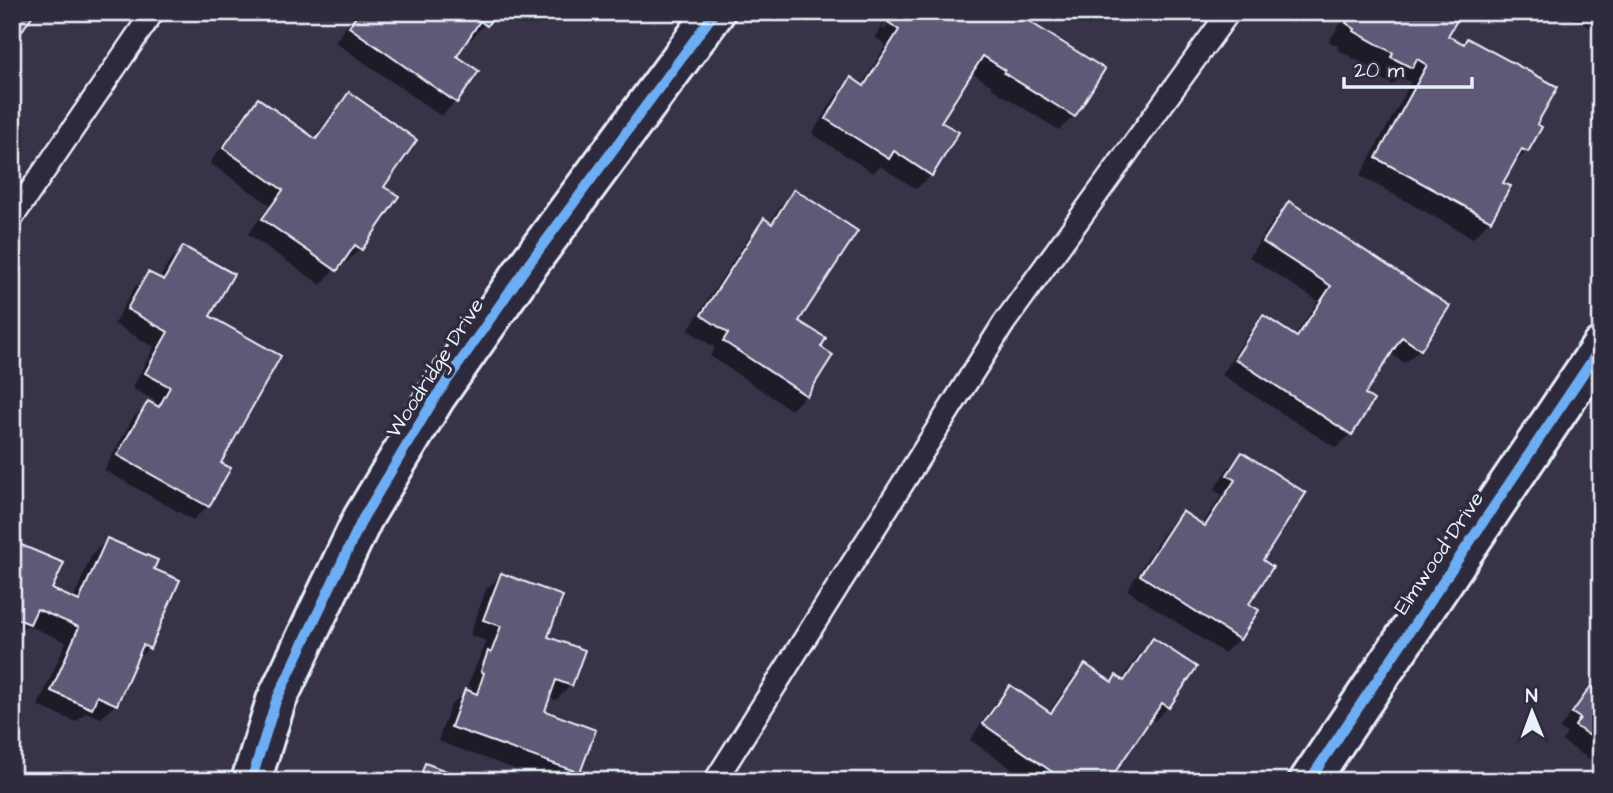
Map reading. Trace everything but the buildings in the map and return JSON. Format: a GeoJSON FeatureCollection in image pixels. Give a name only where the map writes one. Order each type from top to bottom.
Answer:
{"type":"FeatureCollection","features":[{"type":"Feature","properties":{"kind":"street","name":"Woodridge Drive"},"geometry":{"type":"LineString","coordinates":[[251,781],[276,701],[357,530],[435,398],[525,269],[715,12]]}},
{"type":"Feature","properties":{"kind":"street","name":"Elmwood Drive"},"geometry":{"type":"LineString","coordinates":[[1310,781],[1601,347]]}},
{"type":"Feature","properties":{"kind":"lane"},"geometry":{"type":"LineString","coordinates":[[12,218],[153,12]]}},
{"type":"Feature","properties":{"kind":"lane"},"geometry":{"type":"LineString","coordinates":[[715,781],[1004,323],[1229,12]]}},
{"type":"Feature","properties":{"kind":"cycle path"},"geometry":{"type":"LineString","coordinates":[[251,781],[276,701],[363,518],[435,398],[525,269],[715,12]]}},
{"type":"Feature","properties":{"kind":"cycle path"},"geometry":{"type":"LineString","coordinates":[[1309,781],[1601,347]]}}]}
